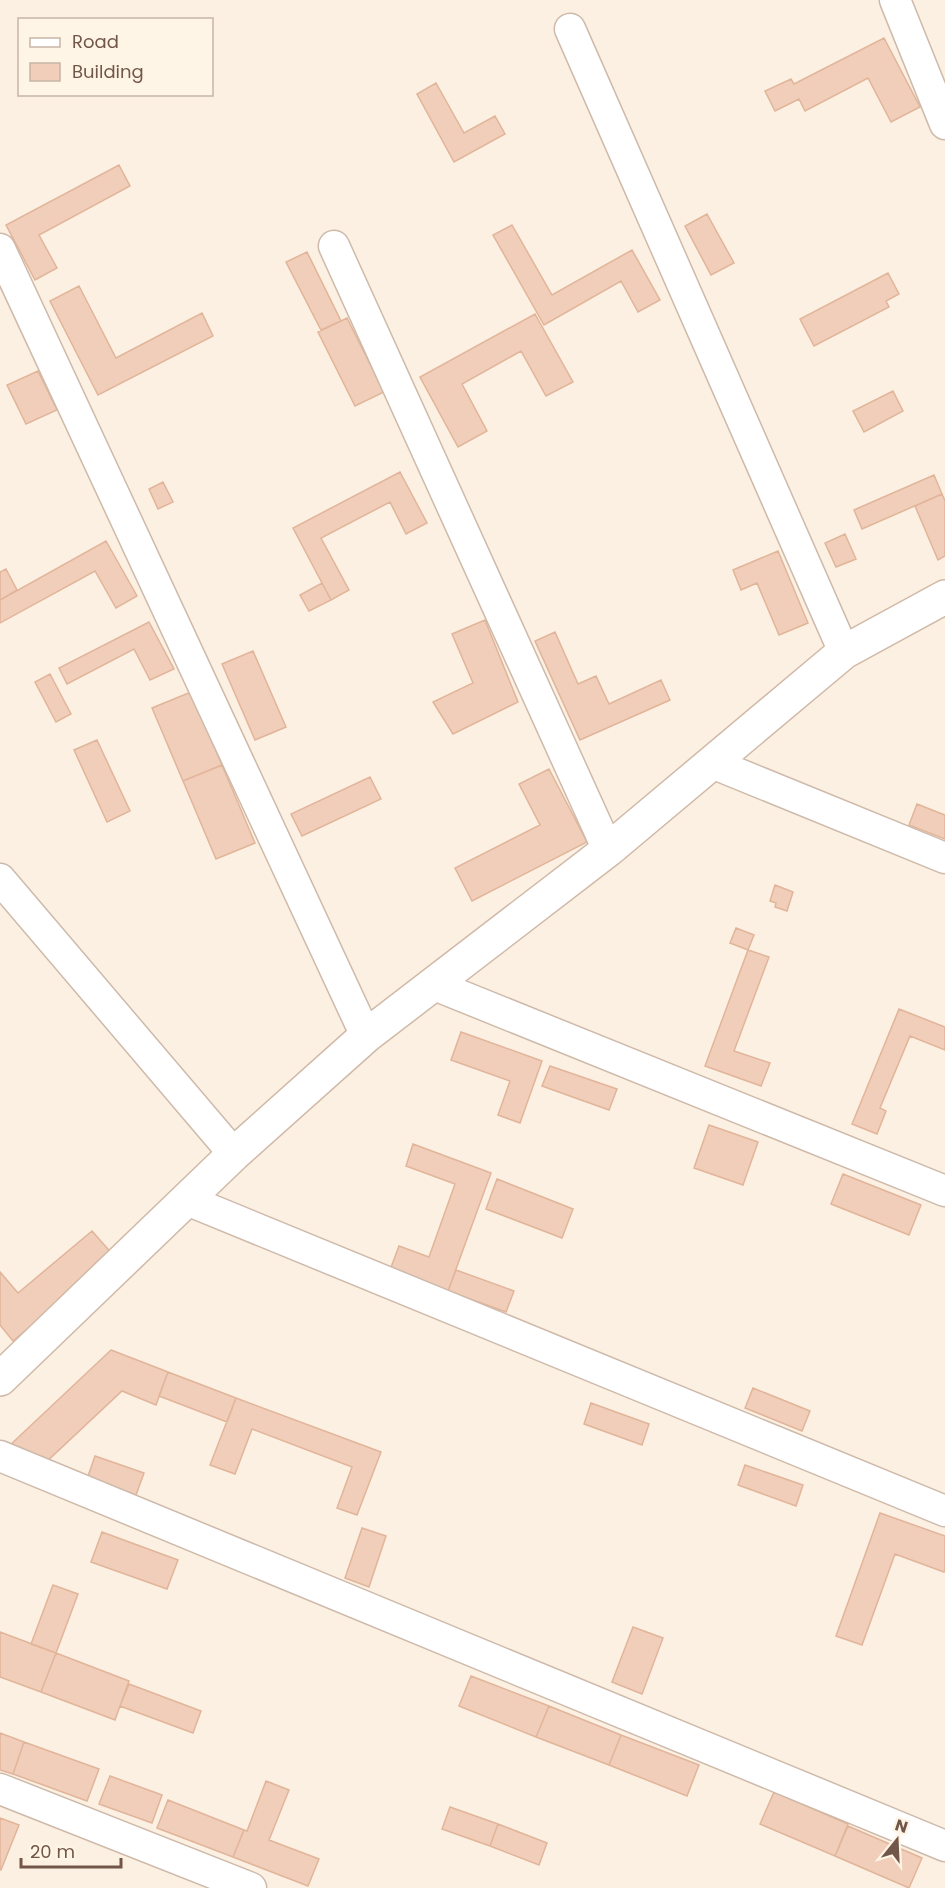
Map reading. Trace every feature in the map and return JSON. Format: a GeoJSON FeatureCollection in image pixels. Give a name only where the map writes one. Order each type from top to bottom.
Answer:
{"type":"FeatureCollection","features":[{"type":"Feature","properties":{"kind":"street"},"geometry":{"type":"LineString","coordinates":[[895,0],[945,124]]}},
{"type":"Feature","properties":{"kind":"street"},"geometry":{"type":"LineString","coordinates":[[570,29],[844,652]]}},
{"type":"Feature","properties":{"kind":"street"},"geometry":{"type":"LineString","coordinates":[[334,246],[608,850]]}},
{"type":"Feature","properties":{"kind":"street"},"geometry":{"type":"LineString","coordinates":[[0,249],[366,1036]]}},
{"type":"Feature","properties":{"kind":"street"},"geometry":{"type":"LineString","coordinates":[[3,1369],[234,1154],[366,1036],[608,850],[844,652],[945,597]]}},
{"type":"Feature","properties":{"kind":"street"},"geometry":{"type":"LineString","coordinates":[[712,763],[945,858]]}},
{"type":"Feature","properties":{"kind":"street"},"geometry":{"type":"LineString","coordinates":[[0,879],[234,1154]]}},
{"type":"Feature","properties":{"kind":"street"},"geometry":{"type":"LineString","coordinates":[[432,984],[945,1191]]}},
{"type":"Feature","properties":{"kind":"street"},"geometry":{"type":"LineString","coordinates":[[187,1200],[945,1511]]}},
{"type":"Feature","properties":{"kind":"street"},"geometry":{"type":"LineString","coordinates":[[0,1456],[945,1846]]}},
{"type":"Feature","properties":{"kind":"street"},"geometry":{"type":"LineString","coordinates":[[0,1789],[251,1888]]}},
{"type":"Feature","properties":{"kind":"building"},"geometry":{"type":"Polygon","coordinates":[[[884,38],[920,107],[891,122],[868,78],[805,111],[799,99],[775,111],[765,91],[791,79],[794,84],[884,38]]]}},
{"type":"Feature","properties":{"kind":"building"},"geometry":{"type":"Polygon","coordinates":[[[436,83],[464,133],[495,116],[505,134],[454,162],[417,94],[436,83]]]}},
{"type":"Feature","properties":{"kind":"building"},"geometry":{"type":"Polygon","coordinates":[[[119,165],[130,186],[39,235],[57,268],[35,280],[6,225],[119,165]]]}},
{"type":"Feature","properties":{"kind":"building"},"geometry":{"type":"Polygon","coordinates":[[[707,214],[734,263],[711,275],[685,226],[707,214]]]}},
{"type":"Feature","properties":{"kind":"building"},"geometry":{"type":"Polygon","coordinates":[[[512,225],[552,295],[632,250],[660,300],[638,312],[621,281],[544,325],[493,235],[512,225]]]}},
{"type":"Feature","properties":{"kind":"building"},"geometry":{"type":"Polygon","coordinates":[[[307,252],[341,321],[321,330],[286,262],[307,252]]]}},
{"type":"Feature","properties":{"kind":"building"},"geometry":{"type":"Polygon","coordinates":[[[888,273],[899,294],[886,301],[889,307],[814,346],[800,319],[888,273]]]}},
{"type":"Feature","properties":{"kind":"building"},"geometry":{"type":"Polygon","coordinates":[[[79,286],[116,358],[202,313],[213,336],[98,395],[50,301],[79,286]]]}},
{"type":"Feature","properties":{"kind":"building"},"geometry":{"type":"Polygon","coordinates":[[[535,314],[573,382],[546,396],[521,351],[462,384],[487,431],[458,447],[420,377],[535,314]]]}},
{"type":"Feature","properties":{"kind":"building"},"geometry":{"type":"Polygon","coordinates":[[[347,318],[384,392],[355,406],[318,332],[347,318]]]}},
{"type":"Feature","properties":{"kind":"building"},"geometry":{"type":"Polygon","coordinates":[[[38,371],[57,410],[26,424],[7,385],[38,371]]]}},
{"type":"Feature","properties":{"kind":"building"},"geometry":{"type":"Polygon","coordinates":[[[893,391],[903,411],[864,432],[853,411],[893,391]]]}},
{"type":"Feature","properties":{"kind":"building"},"geometry":{"type":"Polygon","coordinates":[[[400,472],[427,523],[406,534],[390,502],[321,538],[349,590],[331,600],[293,528],[400,472]]]}},
{"type":"Feature","properties":{"kind":"building"},"geometry":{"type":"Polygon","coordinates":[[[934,475],[942,494],[862,529],[854,510],[934,475]]]}},
{"type":"Feature","properties":{"kind":"building"},"geometry":{"type":"Polygon","coordinates":[[[163,482],[173,502],[158,509],[149,489],[163,482]]]}},
{"type":"Feature","properties":{"kind":"building"},"geometry":{"type":"Polygon","coordinates":[[[942,494],[945,501],[945,556],[938,560],[915,506],[942,494]]]}},
{"type":"Feature","properties":{"kind":"building"},"geometry":{"type":"Polygon","coordinates":[[[845,534],[856,559],[836,567],[825,543],[845,534]]]}},
{"type":"Feature","properties":{"kind":"building"},"geometry":{"type":"Polygon","coordinates":[[[106,541],[137,596],[116,608],[95,571],[0,623],[0,600],[106,541]]]}},
{"type":"Feature","properties":{"kind":"building"},"geometry":{"type":"Polygon","coordinates":[[[778,551],[808,623],[779,635],[757,583],[741,590],[733,570],[778,551]]]}},
{"type":"Feature","properties":{"kind":"building"},"geometry":{"type":"Polygon","coordinates":[[[6,569],[17,590],[0,600],[0,572],[6,569]]]}},
{"type":"Feature","properties":{"kind":"building"},"geometry":{"type":"Polygon","coordinates":[[[322,583],[331,600],[309,611],[300,595],[322,583]]]}},
{"type":"Feature","properties":{"kind":"building"},"geometry":{"type":"Polygon","coordinates":[[[485,620],[518,702],[453,734],[433,702],[473,683],[452,634],[485,620]]]}},
{"type":"Feature","properties":{"kind":"building"},"geometry":{"type":"Polygon","coordinates":[[[149,622],[174,669],[150,680],[134,649],[67,684],[59,668],[149,622]]]}},
{"type":"Feature","properties":{"kind":"building"},"geometry":{"type":"Polygon","coordinates":[[[555,632],[578,684],[596,676],[609,704],[661,680],[670,700],[580,740],[535,641],[555,632]]]}},
{"type":"Feature","properties":{"kind":"building"},"geometry":{"type":"Polygon","coordinates":[[[253,651],[286,727],[255,740],[222,664],[253,651]]]}},
{"type":"Feature","properties":{"kind":"building"},"geometry":{"type":"Polygon","coordinates":[[[50,674],[71,714],[56,722],[35,682],[50,674]]]}},
{"type":"Feature","properties":{"kind":"building"},"geometry":{"type":"Polygon","coordinates":[[[191,692],[222,765],[183,781],[152,708],[191,692]]]}},
{"type":"Feature","properties":{"kind":"building"},"geometry":{"type":"Polygon","coordinates":[[[97,740],[130,811],[107,822],[74,750],[97,740]]]}},
{"type":"Feature","properties":{"kind":"building"},"geometry":{"type":"Polygon","coordinates":[[[222,765],[255,843],[216,859],[183,781],[222,765]]]}},
{"type":"Feature","properties":{"kind":"building"},"geometry":{"type":"Polygon","coordinates":[[[549,769],[587,842],[472,901],[455,868],[540,825],[519,784],[549,769]]]}},
{"type":"Feature","properties":{"kind":"building"},"geometry":{"type":"Polygon","coordinates":[[[370,777],[381,799],[302,836],[291,814],[370,777]]]}},
{"type":"Feature","properties":{"kind":"building"},"geometry":{"type":"Polygon","coordinates":[[[917,804],[945,815],[945,839],[909,825],[917,804]]]}},
{"type":"Feature","properties":{"kind":"building"},"geometry":{"type":"Polygon","coordinates":[[[775,885],[793,892],[787,911],[775,907],[776,903],[770,901],[775,885]]]}},
{"type":"Feature","properties":{"kind":"building"},"geometry":{"type":"Polygon","coordinates":[[[736,928],[754,935],[748,950],[730,943],[736,928]]]}},
{"type":"Feature","properties":{"kind":"building"},"geometry":{"type":"Polygon","coordinates":[[[748,950],[769,957],[734,1051],[770,1063],[761,1086],[705,1066],[748,950]]]}},
{"type":"Feature","properties":{"kind":"building"},"geometry":{"type":"Polygon","coordinates":[[[899,1009],[945,1027],[945,1050],[910,1036],[880,1108],[886,1111],[877,1134],[852,1124],[899,1009]]]}},
{"type":"Feature","properties":{"kind":"building"},"geometry":{"type":"Polygon","coordinates":[[[461,1032],[542,1061],[520,1123],[498,1115],[510,1081],[451,1060],[461,1032]]]}},
{"type":"Feature","properties":{"kind":"building"},"geometry":{"type":"Polygon","coordinates":[[[550,1066],[617,1089],[609,1110],[542,1086],[550,1066]]]}},
{"type":"Feature","properties":{"kind":"building"},"geometry":{"type":"Polygon","coordinates":[[[709,1125],[758,1142],[743,1185],[694,1168],[709,1125]]]}},
{"type":"Feature","properties":{"kind":"building"},"geometry":{"type":"Polygon","coordinates":[[[413,1144],[491,1173],[448,1291],[390,1270],[399,1246],[429,1257],[455,1184],[406,1166],[413,1144]]]}},
{"type":"Feature","properties":{"kind":"building"},"geometry":{"type":"Polygon","coordinates":[[[843,1174],[921,1205],[909,1235],[831,1204],[843,1174]]]}},
{"type":"Feature","properties":{"kind":"building"},"geometry":{"type":"Polygon","coordinates":[[[497,1179],[573,1209],[562,1238],[486,1209],[497,1179]]]}},
{"type":"Feature","properties":{"kind":"building"},"geometry":{"type":"Polygon","coordinates":[[[92,1231],[114,1256],[13,1341],[0,1325],[0,1272],[18,1293],[92,1231]]]}},
{"type":"Feature","properties":{"kind":"building"},"geometry":{"type":"Polygon","coordinates":[[[456,1270],[514,1291],[506,1312],[448,1291],[456,1270]]]}},
{"type":"Feature","properties":{"kind":"building"},"geometry":{"type":"Polygon","coordinates":[[[111,1350],[168,1372],[156,1405],[122,1391],[44,1464],[8,1447],[111,1350]]]}},
{"type":"Feature","properties":{"kind":"building"},"geometry":{"type":"Polygon","coordinates":[[[168,1372],[236,1398],[227,1422],[159,1396],[168,1372]]]}},
{"type":"Feature","properties":{"kind":"building"},"geometry":{"type":"Polygon","coordinates":[[[753,1388],[810,1411],[802,1431],[745,1408],[753,1388]]]}},
{"type":"Feature","properties":{"kind":"building"},"geometry":{"type":"Polygon","coordinates":[[[236,1398],[381,1452],[357,1515],[337,1508],[352,1467],[252,1429],[235,1474],[210,1465],[236,1398]]]}},
{"type":"Feature","properties":{"kind":"building"},"geometry":{"type":"Polygon","coordinates":[[[591,1403],[649,1424],[642,1445],[584,1424],[591,1403]]]}},
{"type":"Feature","properties":{"kind":"building"},"geometry":{"type":"Polygon","coordinates":[[[95,1456],[144,1473],[136,1495],[87,1479],[95,1456]]]}},
{"type":"Feature","properties":{"kind":"building"},"geometry":{"type":"Polygon","coordinates":[[[745,1465],[803,1485],[796,1506],[738,1485],[745,1465]]]}},
{"type":"Feature","properties":{"kind":"building"},"geometry":{"type":"Polygon","coordinates":[[[880,1513],[945,1536],[945,1570],[944,1572],[895,1554],[862,1645],[836,1636],[880,1513]]]}},
{"type":"Feature","properties":{"kind":"building"},"geometry":{"type":"Polygon","coordinates":[[[362,1528],[386,1536],[369,1587],[345,1578],[362,1528]]]}},
{"type":"Feature","properties":{"kind":"building"},"geometry":{"type":"Polygon","coordinates":[[[102,1532],[178,1560],[167,1589],[91,1562],[102,1532]]]}},
{"type":"Feature","properties":{"kind":"building"},"geometry":{"type":"Polygon","coordinates":[[[53,1585],[78,1594],[56,1653],[31,1644],[53,1585]]]}},
{"type":"Feature","properties":{"kind":"building"},"geometry":{"type":"Polygon","coordinates":[[[633,1627],[663,1638],[642,1694],[612,1682],[633,1627]]]}},
{"type":"Feature","properties":{"kind":"building"},"geometry":{"type":"Polygon","coordinates":[[[0,1632],[56,1653],[41,1692],[0,1677],[0,1632]]]}},
{"type":"Feature","properties":{"kind":"building"},"geometry":{"type":"Polygon","coordinates":[[[56,1653],[129,1681],[115,1720],[41,1692],[56,1653]]]}},
{"type":"Feature","properties":{"kind":"building"},"geometry":{"type":"Polygon","coordinates":[[[471,1676],[549,1706],[536,1737],[459,1706],[471,1676]]]}},
{"type":"Feature","properties":{"kind":"building"},"geometry":{"type":"Polygon","coordinates":[[[129,1684],[201,1711],[193,1733],[120,1706],[129,1684]]]}},
{"type":"Feature","properties":{"kind":"building"},"geometry":{"type":"Polygon","coordinates":[[[549,1706],[621,1735],[609,1765],[536,1737],[549,1706]]]}},
{"type":"Feature","properties":{"kind":"building"},"geometry":{"type":"Polygon","coordinates":[[[0,1733],[24,1742],[13,1774],[0,1770],[0,1733]]]}},
{"type":"Feature","properties":{"kind":"building"},"geometry":{"type":"Polygon","coordinates":[[[621,1735],[699,1765],[687,1796],[609,1765],[621,1735]]]}},
{"type":"Feature","properties":{"kind":"building"},"geometry":{"type":"Polygon","coordinates":[[[24,1742],[99,1769],[87,1801],[13,1774],[24,1742]]]}},
{"type":"Feature","properties":{"kind":"building"},"geometry":{"type":"Polygon","coordinates":[[[110,1776],[162,1795],[152,1823],[99,1804],[110,1776]]]}},
{"type":"Feature","properties":{"kind":"building"},"geometry":{"type":"Polygon","coordinates":[[[266,1781],[289,1790],[269,1840],[319,1859],[308,1886],[233,1857],[244,1830],[247,1831],[266,1781]]]}},
{"type":"Feature","properties":{"kind":"building"},"geometry":{"type":"Polygon","coordinates":[[[774,1792],[848,1824],[835,1856],[760,1824],[774,1792]]]}},
{"type":"Feature","properties":{"kind":"building"},"geometry":{"type":"Polygon","coordinates":[[[168,1800],[244,1830],[233,1857],[157,1828],[168,1800]]]}},
{"type":"Feature","properties":{"kind":"building"},"geometry":{"type":"Polygon","coordinates":[[[450,1807],[498,1824],[490,1846],[442,1829],[450,1807]]]}},
{"type":"Feature","properties":{"kind":"building"},"geometry":{"type":"Polygon","coordinates":[[[0,1818],[19,1825],[1,1870],[0,1869],[0,1818]]]}},
{"type":"Feature","properties":{"kind":"building"},"geometry":{"type":"Polygon","coordinates":[[[498,1824],[547,1843],[539,1865],[490,1846],[498,1824]]]}},
{"type":"Feature","properties":{"kind":"building"},"geometry":{"type":"Polygon","coordinates":[[[848,1826],[922,1858],[909,1888],[835,1856],[848,1826]]]}}]}
